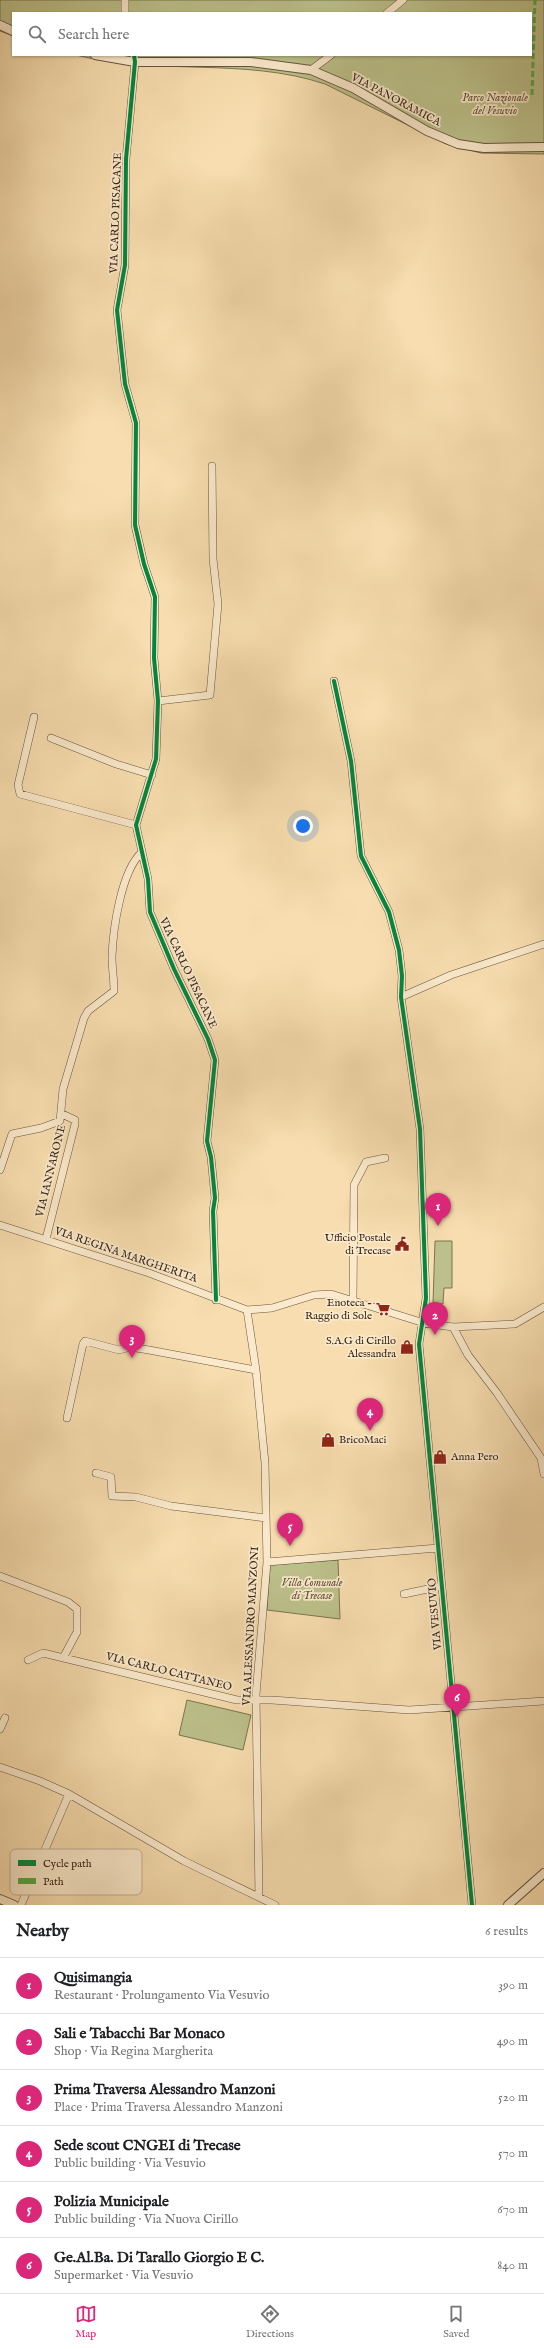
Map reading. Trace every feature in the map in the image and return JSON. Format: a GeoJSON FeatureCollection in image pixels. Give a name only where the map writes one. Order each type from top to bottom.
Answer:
{"type":"FeatureCollection","features":[{"type":"Feature","properties":{"kind":"street"},"geometry":{"type":"LineString","coordinates":[[125,0],[125,12]]}},
{"type":"Feature","properties":{"kind":"street"},"geometry":{"type":"LineString","coordinates":[[388,12],[403,0]]}},
{"type":"Feature","properties":{"kind":"street"},"geometry":{"type":"LineString","coordinates":[[0,25],[12,30]]}},
{"type":"Feature","properties":{"kind":"street","name":"VIA PANORAMICA"},"geometry":{"type":"LineString","coordinates":[[108,56],[252,62],[311,70],[353,88],[427,132],[458,144],[484,148],[544,147]]}},
{"type":"Feature","properties":{"kind":"street"},"geometry":{"type":"LineString","coordinates":[[311,70],[330,56]]}},
{"type":"Feature","properties":{"kind":"street","name":"VIA CARLO PISACANE"},"geometry":{"type":"LineString","coordinates":[[134,58],[126,159],[125,265],[117,310],[125,384],[136,423],[135,525],[144,564],[155,597],[154,658],[158,701],[156,759],[136,825],[148,879],[150,912],[174,969],[208,1039],[215,1060],[207,1141],[211,1157],[215,1198],[213,1211],[216,1300]]}},
{"type":"Feature","properties":{"kind":"street"},"geometry":{"type":"LineString","coordinates":[[158,701],[210,695],[218,604],[214,559],[212,466]]}},
{"type":"Feature","properties":{"kind":"street","name":"VIA VESUVIO"},"geometry":{"type":"LineString","coordinates":[[334,681],[351,761],[362,856],[389,912],[399,950],[402,976],[401,997],[420,1128],[426,1298],[424,1323],[420,1344],[452,1708],[472,1905]]}},
{"type":"Feature","properties":{"kind":"street"},"geometry":{"type":"LineString","coordinates":[[34,717],[18,785],[20,794],[136,825]]}},
{"type":"Feature","properties":{"kind":"street"},"geometry":{"type":"LineString","coordinates":[[51,738],[116,764],[152,775]]}},
{"type":"Feature","properties":{"kind":"street","name":"VIA IANNARONE"},"geometry":{"type":"LineString","coordinates":[[46,1239],[75,1124],[75,1120],[62,1114],[63,1089],[84,1018],[88,1011],[114,991],[112,954],[120,903],[133,865],[142,852]]}},
{"type":"Feature","properties":{"kind":"street"},"geometry":{"type":"LineString","coordinates":[[401,997],[451,975],[544,944]]}},
{"type":"Feature","properties":{"kind":"street"},"geometry":{"type":"LineString","coordinates":[[0,1170],[12,1134],[59,1122],[62,1114]]}},
{"type":"Feature","properties":{"kind":"street"},"geometry":{"type":"LineString","coordinates":[[353,1301],[354,1185],[366,1162],[385,1158]]}},
{"type":"Feature","properties":{"kind":"street","name":"VIA REGINA MARGHERITA"},"geometry":{"type":"LineString","coordinates":[[0,1225],[149,1272],[216,1300],[247,1310],[272,1308],[322,1294],[353,1301],[424,1323],[453,1327],[515,1324],[544,1307]]}},
{"type":"Feature","properties":{"kind":"street","name":"VIA ALESSANDRO MANZONI"},"geometry":{"type":"LineString","coordinates":[[247,1310],[256,1370],[265,1463],[267,1562],[256,1700],[259,1896]]}},
{"type":"Feature","properties":{"kind":"street"},"geometry":{"type":"LineString","coordinates":[[453,1327],[468,1355],[542,1456],[544,1474]]}},
{"type":"Feature","properties":{"kind":"street"},"geometry":{"type":"LineString","coordinates":[[67,1418],[83,1344],[85,1341],[119,1350],[130,1348],[149,1350],[256,1370]]}},
{"type":"Feature","properties":{"kind":"street"},"geometry":{"type":"LineString","coordinates":[[96,1473],[112,1477],[112,1496],[136,1497],[171,1506],[266,1518]]}},
{"type":"Feature","properties":{"kind":"street"},"geometry":{"type":"LineString","coordinates":[[267,1562],[438,1548]]}},
{"type":"Feature","properties":{"kind":"street"},"geometry":{"type":"LineString","coordinates":[[0,1576],[68,1602],[77,1608],[77,1632],[63,1658]]}},
{"type":"Feature","properties":{"kind":"street"},"geometry":{"type":"LineString","coordinates":[[404,1594],[442,1586]]}},
{"type":"Feature","properties":{"kind":"street","name":"VIA CARLO CATTANEO"},"geometry":{"type":"LineString","coordinates":[[28,1660],[43,1653],[237,1700],[320,1703],[409,1710],[452,1708]]}},
{"type":"Feature","properties":{"kind":"street"},"geometry":{"type":"LineString","coordinates":[[452,1708],[544,1701]]}},
{"type":"Feature","properties":{"kind":"street"},"geometry":{"type":"LineString","coordinates":[[0,1729],[6,1718]]}},
{"type":"Feature","properties":{"kind":"street"},"geometry":{"type":"LineString","coordinates":[[0,1767],[40,1781],[69,1794],[184,1860],[275,1905]]}},
{"type":"Feature","properties":{"kind":"street"},"geometry":{"type":"LineString","coordinates":[[45,1849],[69,1794]]}},
{"type":"Feature","properties":{"kind":"street"},"geometry":{"type":"LineString","coordinates":[[508,1905],[544,1873]]}},
{"type":"Feature","properties":{"kind":"street"},"geometry":{"type":"LineString","coordinates":[[21,1905],[25,1895]]}},
{"type":"Feature","properties":{"kind":"street"},"geometry":{"type":"LineString","coordinates":[[0,1899],[14,1905]]}},
{"type":"Feature","properties":{"kind":"green space","name":"Parco Nazionale del Vesuvio"},"geometry":{"type":"Polygon","coordinates":[[[0,0],[544,0],[544,154],[481,153],[446,144],[325,84],[294,76],[232,68],[138,65],[81,56],[532,56],[532,12],[12,12],[12,36],[0,31],[0,0]]]}},
{"type":"Feature","properties":{"kind":"green space"},"geometry":{"type":"Polygon","coordinates":[[[435,1241],[452,1241],[452,1288],[444,1288],[443,1304],[433,1303],[435,1241]]]}},
{"type":"Feature","properties":{"kind":"green space","name":"Villa Comunale di Trecase"},"geometry":{"type":"Polygon","coordinates":[[[338,1560],[340,1619],[267,1610],[270,1565],[338,1560]]]}},
{"type":"Feature","properties":{"kind":"green space"},"geometry":{"type":"Polygon","coordinates":[[[187,1700],[251,1715],[243,1750],[179,1735],[187,1700]]]}},
{"type":"Feature","properties":{"kind":"marked path"},"geometry":{"type":"LineString","coordinates":[[532,95],[535,0]]}},
{"type":"Feature","properties":{"kind":"cycle path"},"geometry":{"type":"LineString","coordinates":[[134,56],[135,62],[126,159],[125,265],[117,310],[125,384],[136,423],[135,525],[144,564],[155,597],[154,658],[158,701],[156,759],[136,825],[148,879],[150,912],[174,969],[208,1039],[215,1060],[207,1141],[211,1157],[215,1198],[213,1211],[216,1300]]}},
{"type":"Feature","properties":{"kind":"cycle path"},"geometry":{"type":"LineString","coordinates":[[334,681],[351,761],[361,856],[389,912],[399,950],[402,976],[401,997],[420,1129],[426,1298],[419,1344],[472,1905]]}},
{"type":"Feature","properties":{"kind":"place","name":"Quisimangia"},"geometry":{"type":"Point","coordinates":[438,1226]}},
{"type":"Feature","properties":{"kind":"place","name":"Ufficio Postale di Trecase"},"geometry":{"type":"Point","coordinates":[402,1244]}},
{"type":"Feature","properties":{"kind":"place","name":"Enoteca - Raggio di Sole"},"geometry":{"type":"Point","coordinates":[383,1309]}},
{"type":"Feature","properties":{"kind":"place","name":"Sali e Tabacchi Bar Monaco"},"geometry":{"type":"Point","coordinates":[435,1335]}},
{"type":"Feature","properties":{"kind":"place","name":"S.A.G di Cirillo Alessandra"},"geometry":{"type":"Point","coordinates":[407,1347]}},
{"type":"Feature","properties":{"kind":"place","name":"Prima Traversa Alessandro Manzoni"},"geometry":{"type":"Point","coordinates":[132,1358]}},
{"type":"Feature","properties":{"kind":"place","name":"Sede scout CNGEI di Trecase"},"geometry":{"type":"Point","coordinates":[370,1431]}},
{"type":"Feature","properties":{"kind":"place","name":"BricoMaci"},"geometry":{"type":"Point","coordinates":[328,1440]}},
{"type":"Feature","properties":{"kind":"place","name":"Anna Pero"},"geometry":{"type":"Point","coordinates":[440,1457]}},
{"type":"Feature","properties":{"kind":"place","name":"Polizia Municipale"},"geometry":{"type":"Point","coordinates":[290,1546]}},
{"type":"Feature","properties":{"kind":"place","name":"Ge.Al.Ba. Di Tarallo Giorgio E C."},"geometry":{"type":"Point","coordinates":[457,1717]}}]}
